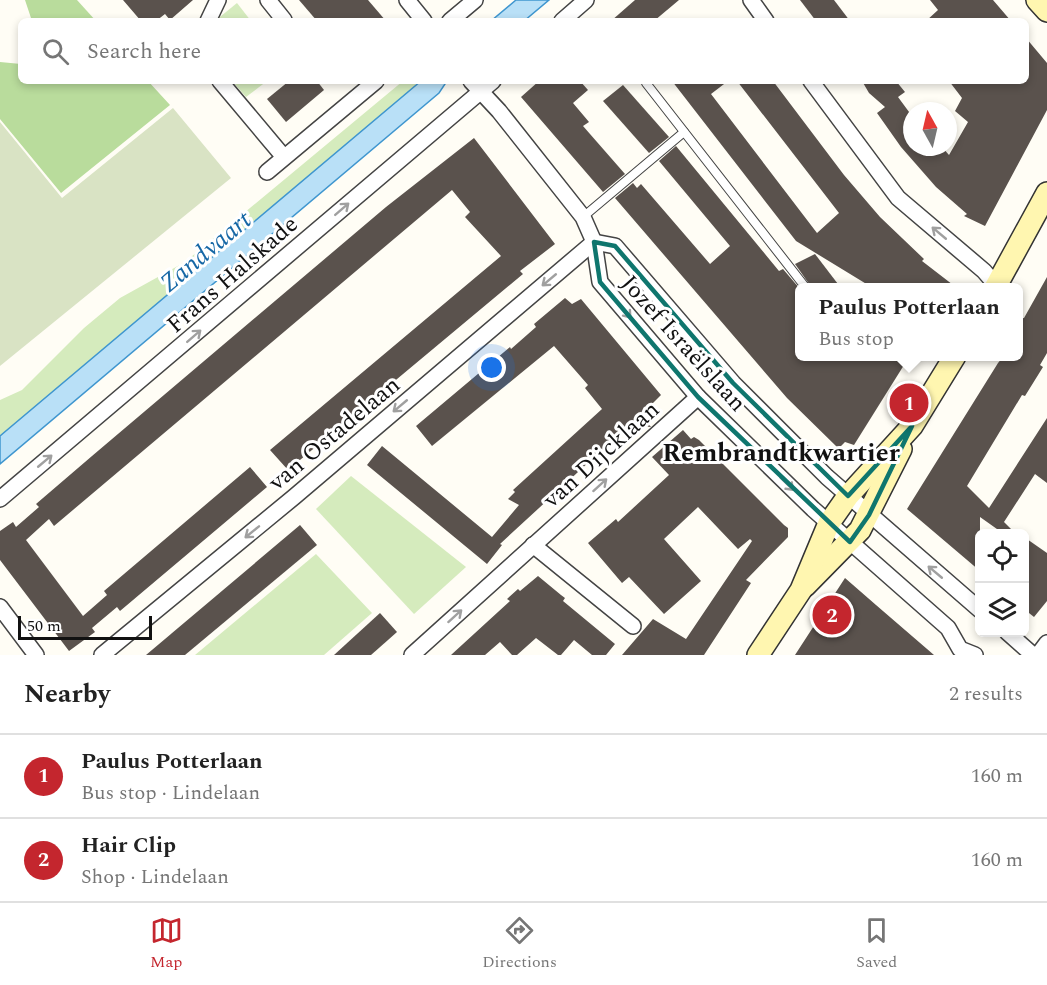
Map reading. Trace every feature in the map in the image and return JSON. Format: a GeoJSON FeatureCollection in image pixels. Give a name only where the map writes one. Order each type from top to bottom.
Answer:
{"type":"FeatureCollection","features":[{"type":"Feature","properties":{"kind":"main road"},"geometry":{"type":"LineString","coordinates":[[1037,0],[1047,11]]}},
{"type":"Feature","properties":{"kind":"main road"},"geometry":{"type":"LineString","coordinates":[[991,281],[1047,193]]}},
{"type":"Feature","properties":{"kind":"main road"},"geometry":{"type":"LineString","coordinates":[[801,590],[850,542],[869,515],[912,426],[953,361]]}},
{"type":"Feature","properties":{"kind":"main road"},"geometry":{"type":"LineString","coordinates":[[758,655],[801,590],[829,523],[848,496],[912,426]]}},
{"type":"Feature","properties":{"kind":"street"},"geometry":{"type":"LineString","coordinates":[[212,18],[218,0]]}},
{"type":"Feature","properties":{"kind":"street"},"geometry":{"type":"LineString","coordinates":[[268,0],[282,18]]}},
{"type":"Feature","properties":{"kind":"street"},"geometry":{"type":"LineString","coordinates":[[406,0],[421,18]]}},
{"type":"Feature","properties":{"kind":"street"},"geometry":{"type":"LineString","coordinates":[[454,18],[475,0]]}},
{"type":"Feature","properties":{"kind":"street"},"geometry":{"type":"LineString","coordinates":[[565,18],[586,0]]}},
{"type":"Feature","properties":{"kind":"street"},"geometry":{"type":"LineString","coordinates":[[751,0],[764,18]]}},
{"type":"Feature","properties":{"kind":"street"},"geometry":{"type":"LineString","coordinates":[[223,84],[283,156]]}},
{"type":"Feature","properties":{"kind":"street"},"geometry":{"type":"LineString","coordinates":[[267,172],[283,156],[372,84]]}},
{"type":"Feature","properties":{"kind":"street"},"geometry":{"type":"LineString","coordinates":[[813,84],[898,198],[991,281]]}},
{"type":"Feature","properties":{"kind":"street","name":"Jozef Israëlslaan"},"geometry":{"type":"LineString","coordinates":[[475,86],[499,111],[583,217],[594,242],[600,282],[698,398],[829,523],[948,628],[958,652],[975,655]]}},
{"type":"Feature","properties":{"kind":"street","name":"Frans Halskade"},"geometry":{"type":"LineString","coordinates":[[0,499],[475,86]]}},
{"type":"Feature","properties":{"kind":"street","name":"Jozef Israëlslaan"},"geometry":{"type":"LineString","coordinates":[[594,242],[615,246],[733,383],[848,496],[975,605]]}},
{"type":"Feature","properties":{"kind":"street","name":"van Ostadelaan"},"geometry":{"type":"LineString","coordinates":[[102,655],[294,497],[594,242]]}},
{"type":"Feature","properties":{"kind":"street","name":"van Dijcklaan"},"geometry":{"type":"LineString","coordinates":[[412,655],[698,398]]}},
{"type":"Feature","properties":{"kind":"street"},"geometry":{"type":"LineString","coordinates":[[533,545],[633,626]]}},
{"type":"Feature","properties":{"kind":"street"},"geometry":{"type":"LineString","coordinates":[[0,607],[36,655]]}},
{"type":"Feature","properties":{"kind":"street"},"geometry":{"type":"LineString","coordinates":[[1011,637],[1033,655]]}},
{"type":"Feature","properties":{"kind":"street"},"geometry":{"type":"LineString","coordinates":[[1038,655],[1047,643]]}},
{"type":"Feature","properties":{"kind":"lane"},"geometry":{"type":"LineString","coordinates":[[647,84],[802,283]]}},
{"type":"Feature","properties":{"kind":"lane"},"geometry":{"type":"LineString","coordinates":[[583,217],[684,132]]}},
{"type":"Feature","properties":{"kind":"highlighted area"},"geometry":{"type":"Polygon","coordinates":[[[594,242],[615,246],[733,383],[848,496],[912,426],[869,515],[850,542],[698,397],[600,282],[594,242]]]}},
{"type":"Feature","properties":{"kind":"green space"},"geometry":{"type":"Polygon","coordinates":[[[25,0],[77,0],[93,18],[31,18],[25,0]]]}},
{"type":"Feature","properties":{"kind":"green space"},"geometry":{"type":"Polygon","coordinates":[[[237,3],[249,18],[219,18],[237,3]]]}},
{"type":"Feature","properties":{"kind":"green space"},"geometry":{"type":"Polygon","coordinates":[[[0,62],[18,64],[18,84],[151,84],[170,105],[61,193],[0,119],[0,62]]]}},
{"type":"Feature","properties":{"kind":"green space"},"geometry":{"type":"Polygon","coordinates":[[[235,84],[263,84],[246,97],[235,84]]]}},
{"type":"Feature","properties":{"kind":"green space"},"geometry":{"type":"Polygon","coordinates":[[[399,84],[415,84],[417,86],[0,436],[0,400],[22,390],[84,328],[120,298],[185,262],[399,84]]]}},
{"type":"Feature","properties":{"kind":"green space"},"geometry":{"type":"Polygon","coordinates":[[[173,108],[231,178],[0,366],[0,122],[62,198],[173,108]]]}},
{"type":"Feature","properties":{"kind":"green space"},"geometry":{"type":"Polygon","coordinates":[[[351,476],[466,567],[414,614],[316,509],[351,476]]]}},
{"type":"Feature","properties":{"kind":"green space"},"geometry":{"type":"Polygon","coordinates":[[[316,554],[372,613],[324,655],[195,655],[316,554]]]}},
{"type":"Feature","properties":{"kind":"water"},"geometry":{"type":"Polygon","coordinates":[[[516,0],[549,0],[528,18],[495,18],[516,0]]]}},
{"type":"Feature","properties":{"kind":"water"},"geometry":{"type":"Polygon","coordinates":[[[417,84],[445,84],[439,93],[0,464],[0,436],[417,84]]]}},
{"type":"Feature","properties":{"kind":"building"},"geometry":{"type":"Polygon","coordinates":[[[123,0],[193,0],[172,18],[168,18],[165,14],[160,18],[138,18],[123,0]]]}},
{"type":"Feature","properties":{"kind":"building"},"geometry":{"type":"Polygon","coordinates":[[[299,0],[368,0],[383,18],[314,18],[299,0]]]}},
{"type":"Feature","properties":{"kind":"building"},"geometry":{"type":"Polygon","coordinates":[[[635,0],[679,0],[658,18],[614,18],[635,0]]]}},
{"type":"Feature","properties":{"kind":"building"},"geometry":{"type":"Polygon","coordinates":[[[800,0],[834,0],[848,18],[814,18],[800,0]]]}},
{"type":"Feature","properties":{"kind":"building"},"geometry":{"type":"Polygon","coordinates":[[[930,0],[993,0],[1008,18],[929,18],[938,10],[930,0]]]}},
{"type":"Feature","properties":{"kind":"building"},"geometry":{"type":"Polygon","coordinates":[[[1029,42],[1047,63],[1047,110],[985,226],[964,216],[967,214],[936,187],[909,156],[957,156],[957,141],[968,122],[957,113],[962,98],[951,84],[1029,84],[1029,42]]]}},
{"type":"Feature","properties":{"kind":"building"},"geometry":{"type":"Polygon","coordinates":[[[285,84],[319,84],[324,90],[286,122],[267,99],[285,84]]]}},
{"type":"Feature","properties":{"kind":"building"},"geometry":{"type":"Polygon","coordinates":[[[536,84],[583,84],[588,90],[573,103],[589,122],[583,126],[625,174],[603,192],[521,97],[536,84]]]}},
{"type":"Feature","properties":{"kind":"building"},"geometry":{"type":"Polygon","coordinates":[[[674,84],[724,84],[711,94],[817,233],[839,213],[739,84],[775,84],[844,175],[880,217],[924,259],[922,261],[951,283],[865,283],[796,241],[674,84]]]}},
{"type":"Feature","properties":{"kind":"building"},"geometry":{"type":"Polygon","coordinates":[[[864,84],[898,84],[905,92],[898,97],[903,104],[903,149],[877,113],[885,107],[869,93],[864,84]]]}},
{"type":"Feature","properties":{"kind":"building"},"geometry":{"type":"Polygon","coordinates":[[[623,85],[669,137],[649,153],[603,101],[623,85]]]}},
{"type":"Feature","properties":{"kind":"building"},"geometry":{"type":"Polygon","coordinates":[[[474,138],[555,244],[520,271],[523,274],[288,470],[270,450],[501,256],[465,217],[470,212],[452,190],[54,526],[49,519],[26,540],[83,616],[107,595],[104,591],[250,467],[267,487],[120,611],[117,607],[92,628],[95,632],[69,651],[0,560],[0,531],[13,522],[16,527],[39,507],[36,504],[92,456],[386,207],[474,138]]]}},
{"type":"Feature","properties":{"kind":"building"},"geometry":{"type":"Polygon","coordinates":[[[676,146],[779,271],[783,269],[795,283],[795,361],[906,361],[854,445],[845,442],[837,447],[787,398],[615,198],[633,183],[637,188],[641,184],[710,264],[730,246],[659,161],[676,146]]]}},
{"type":"Feature","properties":{"kind":"building"},"geometry":{"type":"Polygon","coordinates":[[[815,254],[837,283],[808,283],[795,264],[815,254]]]}},
{"type":"Feature","properties":{"kind":"building"},"geometry":{"type":"Polygon","coordinates":[[[1047,277],[1047,353],[1040,365],[1043,367],[1025,396],[1022,395],[967,486],[989,508],[1047,418],[1047,483],[1035,474],[1004,522],[1011,529],[997,529],[980,517],[980,529],[975,529],[975,567],[907,509],[998,363],[1000,361],[1023,361],[1023,318],[1047,277]]]}},
{"type":"Feature","properties":{"kind":"building"},"geometry":{"type":"Polygon","coordinates":[[[565,298],[572,304],[581,299],[661,395],[641,415],[651,427],[629,425],[500,544],[502,545],[487,564],[367,465],[382,446],[492,537],[519,505],[508,499],[515,492],[513,490],[602,409],[585,388],[588,385],[554,346],[432,446],[416,426],[510,347],[511,349],[536,327],[534,324],[565,298]]]}},
{"type":"Feature","properties":{"kind":"building"},"geometry":{"type":"Polygon","coordinates":[[[683,430],[691,439],[694,437],[699,440],[788,528],[788,537],[746,580],[751,583],[704,655],[622,655],[653,619],[686,639],[752,541],[750,539],[738,549],[698,507],[664,539],[701,581],[664,614],[629,577],[622,583],[588,543],[616,519],[618,522],[669,475],[652,457],[683,430]]]}},
{"type":"Feature","properties":{"kind":"building"},"geometry":{"type":"Polygon","coordinates":[[[300,525],[317,545],[185,655],[146,655],[300,525]]]}},
{"type":"Feature","properties":{"kind":"building"},"geometry":{"type":"Polygon","coordinates":[[[1029,540],[1047,553],[1047,601],[1034,617],[1029,613],[1029,540]]]}},
{"type":"Feature","properties":{"kind":"building"},"geometry":{"type":"Polygon","coordinates":[[[538,576],[565,598],[563,601],[615,644],[606,655],[592,655],[574,640],[561,655],[558,655],[536,638],[517,655],[512,655],[500,642],[485,655],[451,655],[510,601],[507,599],[518,589],[520,591],[538,576]]]}},
{"type":"Feature","properties":{"kind":"building"},"geometry":{"type":"Polygon","coordinates":[[[845,578],[876,605],[934,655],[795,655],[845,578]]]}},
{"type":"Feature","properties":{"kind":"building"},"geometry":{"type":"Polygon","coordinates":[[[380,613],[397,632],[371,655],[334,655],[380,613]]]}},
{"type":"Feature","properties":{"kind":"place","name":"Paulus Potterlaan"},"geometry":{"type":"Point","coordinates":[909,403]}},
{"type":"Feature","properties":{"kind":"place","name":"Hair Clip"},"geometry":{"type":"Point","coordinates":[832,615]}},
{"type":"Feature","properties":{"kind":"district","name":"Rembrandtkwartier"},"geometry":{"type":"Point","coordinates":[781,452]}},
{"type":"Feature","properties":{"kind":"water label","name":"Zandvaart"},"geometry":{"type":"Point","coordinates":[205,251]}}]}
